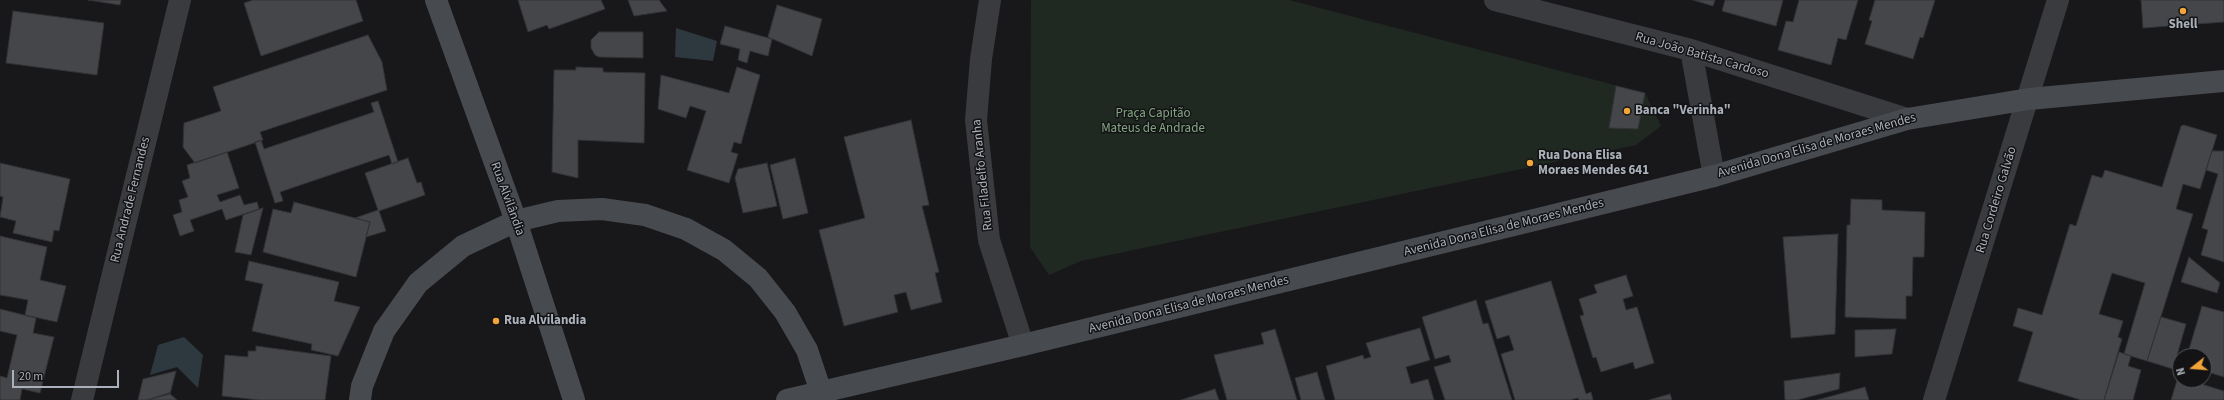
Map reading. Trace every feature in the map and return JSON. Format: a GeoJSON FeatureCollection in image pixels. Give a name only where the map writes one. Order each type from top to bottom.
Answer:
{"type":"FeatureCollection","features":[{"type":"Feature","properties":{"kind":"street","name":"Rua Andrade Fernandes"},"geometry":{"type":"LineString","coordinates":[[82,400],[180,0]]}},
{"type":"Feature","properties":{"kind":"street","name":"Rua Alvilândia"},"geometry":{"type":"LineString","coordinates":[[436,0],[516,221],[574,400]]}},
{"type":"Feature","properties":{"kind":"street","name":"Rua Filadelfo Aranha"},"geometry":{"type":"LineString","coordinates":[[990,0],[981,59],[976,120],[989,240],[1023,345]]}},
{"type":"Feature","properties":{"kind":"street","name":"Rua João Batista Cardoso"},"geometry":{"type":"LineString","coordinates":[[1495,0],[1691,50],[1907,119]]}},
{"type":"Feature","properties":{"kind":"street","name":"Rua Cordeiro Galvão"},"geometry":{"type":"LineString","coordinates":[[1934,400],[2029,99],[2058,0]]}},
{"type":"Feature","properties":{"kind":"street"},"geometry":{"type":"LineString","coordinates":[[1691,50],[1714,176]]}},
{"type":"Feature","properties":{"kind":"street","name":"Avenida Dona Elisa de Moraes Mendes"},"geometry":{"type":"LineString","coordinates":[[787,400],[821,396],[1714,176],[1907,119],[2029,99],[2224,81]]}},
{"type":"Feature","properties":{"kind":"street"},"geometry":{"type":"LineString","coordinates":[[360,400],[362,386],[384,331],[418,283],[463,246],[516,221],[558,211],[602,209],[645,215],[686,229],[724,250],[758,278],[785,312],[807,350],[821,396]]}},
{"type":"Feature","properties":{"kind":"green space","name":"Praça Capitão Mateus de Andrade"},"geometry":{"type":"Polygon","coordinates":[[[1031,0],[1289,0],[1645,93],[1661,126],[1636,145],[1081,261],[1049,275],[1030,247],[1031,0]]]}},
{"type":"Feature","properties":{"kind":"shaded area"},"geometry":{"type":"Polygon","coordinates":[[[676,28],[717,41],[713,61],[675,57],[676,28]]]}},
{"type":"Feature","properties":{"kind":"shaded area"},"geometry":{"type":"Polygon","coordinates":[[[184,337],[203,355],[198,388],[177,367],[150,375],[158,345],[184,337]]]}},
{"type":"Feature","properties":{"kind":"building"},"geometry":{"type":"Polygon","coordinates":[[[88,0],[121,0],[120,5],[88,0]]]}},
{"type":"Feature","properties":{"kind":"building"},"geometry":{"type":"Polygon","coordinates":[[[253,0],[356,0],[363,21],[261,56],[244,3],[253,0]]]}},
{"type":"Feature","properties":{"kind":"building"},"geometry":{"type":"Polygon","coordinates":[[[518,0],[601,0],[605,9],[549,29],[547,25],[528,32],[518,0]]]}},
{"type":"Feature","properties":{"kind":"building"},"geometry":{"type":"Polygon","coordinates":[[[628,0],[659,0],[667,11],[634,16],[628,0]]]}},
{"type":"Feature","properties":{"kind":"building"},"geometry":{"type":"Polygon","coordinates":[[[1693,0],[1715,0],[1713,6],[1693,0]]]}},
{"type":"Feature","properties":{"kind":"building"},"geometry":{"type":"Polygon","coordinates":[[[1725,0],[1783,0],[1776,26],[1722,11],[1725,0]]]}},
{"type":"Feature","properties":{"kind":"building"},"geometry":{"type":"Polygon","coordinates":[[[1799,0],[1858,0],[1846,40],[1838,38],[1831,65],[1778,50],[1786,21],[1793,22],[1799,0]]]}},
{"type":"Feature","properties":{"kind":"building"},"geometry":{"type":"Polygon","coordinates":[[[1875,0],[1935,0],[1923,38],[1920,37],[1913,59],[1865,44],[1872,21],[1869,20],[1875,0]]]}},
{"type":"Feature","properties":{"kind":"building","name":"Shell"},"geometry":{"type":"Polygon","coordinates":[[[2141,0],[2224,0],[2224,22],[2143,28],[2141,0]]]}},
{"type":"Feature","properties":{"kind":"building"},"geometry":{"type":"Polygon","coordinates":[[[777,5],[822,19],[812,56],[768,37],[777,5]]]}},
{"type":"Feature","properties":{"kind":"building"},"geometry":{"type":"Polygon","coordinates":[[[13,11],[104,23],[97,75],[6,63],[13,11]]]}},
{"type":"Feature","properties":{"kind":"building"},"geometry":{"type":"Polygon","coordinates":[[[725,26],[772,39],[768,56],[750,51],[747,63],[738,60],[740,49],[720,44],[725,26]]]}},
{"type":"Feature","properties":{"kind":"building"},"geometry":{"type":"Polygon","coordinates":[[[599,32],[643,32],[643,58],[599,57],[595,55],[591,48],[591,40],[599,32]]]}},
{"type":"Feature","properties":{"kind":"building"},"geometry":{"type":"Polygon","coordinates":[[[368,35],[382,62],[387,90],[260,132],[263,140],[195,163],[183,147],[184,123],[221,111],[213,87],[368,35]]]}},
{"type":"Feature","properties":{"kind":"building"},"geometry":{"type":"Polygon","coordinates":[[[576,67],[603,68],[603,72],[645,73],[644,143],[578,140],[578,178],[552,172],[554,70],[576,70],[576,67]]]}},
{"type":"Feature","properties":{"kind":"building"},"geometry":{"type":"Polygon","coordinates":[[[737,67],[760,75],[741,144],[734,142],[731,152],[738,154],[729,183],[687,170],[706,111],[690,106],[686,118],[658,109],[661,75],[729,93],[737,67]]]}},
{"type":"Feature","properties":{"kind":"building","name":"Banca \"Verinha\""},"geometry":{"type":"Polygon","coordinates":[[[1616,86],[1645,93],[1638,129],[1609,128],[1616,86]]]}},
{"type":"Feature","properties":{"kind":"building"},"geometry":{"type":"Polygon","coordinates":[[[378,101],[398,162],[392,164],[389,155],[280,192],[283,201],[275,203],[255,142],[261,140],[264,149],[374,112],[371,103],[378,101]]]}},
{"type":"Feature","properties":{"kind":"building"},"geometry":{"type":"Polygon","coordinates":[[[911,120],[929,205],[922,206],[939,272],[935,273],[942,302],[911,310],[906,292],[894,295],[898,312],[844,326],[819,230],[865,218],[844,137],[911,120]]]}},
{"type":"Feature","properties":{"kind":"building"},"geometry":{"type":"Polygon","coordinates":[[[2184,125],[2217,135],[2200,189],[2183,184],[2176,209],[2193,214],[2147,361],[2124,354],[2145,283],[2112,273],[2099,314],[2123,321],[2118,337],[2122,339],[2104,400],[2081,400],[2018,381],[2033,332],[2013,326],[2018,308],[2042,315],[2070,224],[2076,226],[2092,175],[2102,178],[2105,170],[2162,187],[2181,126],[2184,125]]]}},
{"type":"Feature","properties":{"kind":"building"},"geometry":{"type":"Polygon","coordinates":[[[2212,151],[2224,151],[2224,262],[2201,255],[2208,230],[2202,228],[2218,174],[2206,170],[2212,151]]]}},
{"type":"Feature","properties":{"kind":"building"},"geometry":{"type":"Polygon","coordinates":[[[227,152],[239,188],[217,195],[220,202],[240,195],[244,205],[257,202],[259,209],[226,220],[222,209],[190,220],[194,231],[180,236],[173,215],[182,212],[179,200],[188,197],[182,181],[190,178],[187,165],[227,152]]]}},
{"type":"Feature","properties":{"kind":"building"},"geometry":{"type":"Polygon","coordinates":[[[408,158],[417,183],[421,182],[425,195],[379,211],[386,231],[366,237],[370,222],[355,218],[378,210],[365,173],[408,158]]]}},
{"type":"Feature","properties":{"kind":"building"},"geometry":{"type":"Polygon","coordinates":[[[795,158],[808,213],[783,219],[770,165],[795,158]]]}},
{"type":"Feature","properties":{"kind":"building"},"geometry":{"type":"Polygon","coordinates":[[[0,163],[70,179],[59,231],[54,230],[52,242],[13,233],[16,221],[0,217],[3,197],[0,196],[0,163]]]}},
{"type":"Feature","properties":{"kind":"building"},"geometry":{"type":"Polygon","coordinates":[[[767,163],[777,206],[743,213],[735,178],[738,169],[767,163]]]}},
{"type":"Feature","properties":{"kind":"building"},"geometry":{"type":"Polygon","coordinates":[[[1851,199],[1882,200],[1882,210],[1925,212],[1924,257],[1913,257],[1912,296],[1906,296],[1906,319],[1845,317],[1847,225],[1850,225],[1851,199]]]}},
{"type":"Feature","properties":{"kind":"building"},"geometry":{"type":"Polygon","coordinates":[[[294,202],[370,222],[356,277],[263,252],[273,209],[291,213],[294,202]]]}},
{"type":"Feature","properties":{"kind":"building"},"geometry":{"type":"Polygon","coordinates":[[[263,208],[251,255],[235,252],[243,215],[263,208]]]}},
{"type":"Feature","properties":{"kind":"building"},"geometry":{"type":"Polygon","coordinates":[[[1838,234],[1835,334],[1791,338],[1783,237],[1838,234]]]}},
{"type":"Feature","properties":{"kind":"building"},"geometry":{"type":"Polygon","coordinates":[[[0,236],[47,247],[40,280],[66,286],[57,322],[25,315],[28,300],[0,295],[0,236]]]}},
{"type":"Feature","properties":{"kind":"building"},"geometry":{"type":"Polygon","coordinates":[[[2189,257],[2220,283],[2217,293],[2181,282],[2189,257]]]}},
{"type":"Feature","properties":{"kind":"building"},"geometry":{"type":"Polygon","coordinates":[[[249,261],[339,282],[334,301],[360,307],[338,356],[311,350],[312,344],[252,331],[263,284],[245,280],[249,261]]]}},
{"type":"Feature","properties":{"kind":"building"},"geometry":{"type":"Polygon","coordinates":[[[1626,275],[1633,296],[1623,299],[1626,310],[1637,307],[1654,363],[1635,369],[1633,362],[1601,372],[1596,357],[1593,358],[1580,316],[1584,315],[1579,299],[1597,293],[1594,285],[1626,275]]]}},
{"type":"Feature","properties":{"kind":"building"},"geometry":{"type":"Polygon","coordinates":[[[1551,281],[1586,394],[1591,392],[1593,400],[1579,400],[1578,398],[1570,400],[1515,400],[1501,354],[1514,350],[1509,335],[1497,339],[1485,301],[1551,281]]]}},
{"type":"Feature","properties":{"kind":"building"},"geometry":{"type":"Polygon","coordinates":[[[1476,300],[1483,324],[1488,323],[1512,400],[1445,400],[1434,367],[1451,362],[1449,355],[1435,359],[1422,317],[1476,300]]]}},
{"type":"Feature","properties":{"kind":"building"},"geometry":{"type":"Polygon","coordinates":[[[2202,306],[2224,312],[2224,377],[2212,373],[2212,348],[2189,348],[2202,306]]]}},
{"type":"Feature","properties":{"kind":"building"},"geometry":{"type":"Polygon","coordinates":[[[0,309],[36,318],[33,333],[54,337],[40,393],[22,389],[20,400],[0,400],[0,376],[7,378],[17,335],[0,331],[0,309]]]}},
{"type":"Feature","properties":{"kind":"building"},"geometry":{"type":"Polygon","coordinates":[[[2161,317],[2186,324],[2179,348],[2172,348],[2172,369],[2147,361],[2161,317]]]}},
{"type":"Feature","properties":{"kind":"building"},"geometry":{"type":"Polygon","coordinates":[[[1420,328],[1430,360],[1406,367],[1411,384],[1428,379],[1434,400],[1335,400],[1326,366],[1363,355],[1364,359],[1371,357],[1366,343],[1420,328]]]}},
{"type":"Feature","properties":{"kind":"building"},"geometry":{"type":"Polygon","coordinates":[[[1275,329],[1297,400],[1227,400],[1214,355],[1264,344],[1261,333],[1275,329]]]}},
{"type":"Feature","properties":{"kind":"building"},"geometry":{"type":"Polygon","coordinates":[[[1896,329],[1892,354],[1855,357],[1855,330],[1896,329]]]}},
{"type":"Feature","properties":{"kind":"building"},"geometry":{"type":"Polygon","coordinates":[[[256,346],[331,356],[325,400],[259,400],[222,396],[225,355],[248,357],[248,351],[256,351],[256,346]]]}},
{"type":"Feature","properties":{"kind":"building"},"geometry":{"type":"Polygon","coordinates":[[[2119,352],[2131,356],[2128,366],[2141,370],[2133,400],[2104,400],[2119,352]]]}},
{"type":"Feature","properties":{"kind":"building"},"geometry":{"type":"Polygon","coordinates":[[[176,371],[170,394],[147,400],[138,400],[143,379],[176,371]]]}},
{"type":"Feature","properties":{"kind":"building"},"geometry":{"type":"Polygon","coordinates":[[[1317,372],[1325,400],[1301,400],[1295,378],[1317,372]]]}},
{"type":"Feature","properties":{"kind":"building"},"geometry":{"type":"Polygon","coordinates":[[[1840,373],[1839,389],[1797,400],[1785,400],[1784,381],[1840,373]]]}},
{"type":"Feature","properties":{"kind":"building"},"geometry":{"type":"Polygon","coordinates":[[[1865,387],[1869,400],[1817,400],[1865,387]]]}},
{"type":"Feature","properties":{"kind":"building"},"geometry":{"type":"Polygon","coordinates":[[[2212,387],[2224,391],[2224,400],[2171,400],[2175,388],[2212,387]]]}},
{"type":"Feature","properties":{"kind":"building"},"geometry":{"type":"Polygon","coordinates":[[[1215,389],[1219,400],[1181,400],[1215,389]]]}},
{"type":"Feature","properties":{"kind":"building"},"geometry":{"type":"Polygon","coordinates":[[[169,393],[177,400],[147,400],[169,393]]]}},
{"type":"Feature","properties":{"kind":"building"},"geometry":{"type":"Polygon","coordinates":[[[1670,394],[1672,400],[1649,400],[1670,394]]]}},
{"type":"Feature","properties":{"kind":"place","name":"Shell"},"geometry":{"type":"Point","coordinates":[2183,11]}},
{"type":"Feature","properties":{"kind":"place","name":"Banca \"Verinha\""},"geometry":{"type":"Point","coordinates":[1627,111]}},
{"type":"Feature","properties":{"kind":"place","name":"Rua Dona Elisa Moraes Mendes 641"},"geometry":{"type":"Point","coordinates":[1530,163]}},
{"type":"Feature","properties":{"kind":"place","name":"Rua Alvilandia"},"geometry":{"type":"Point","coordinates":[496,321]}}]}
